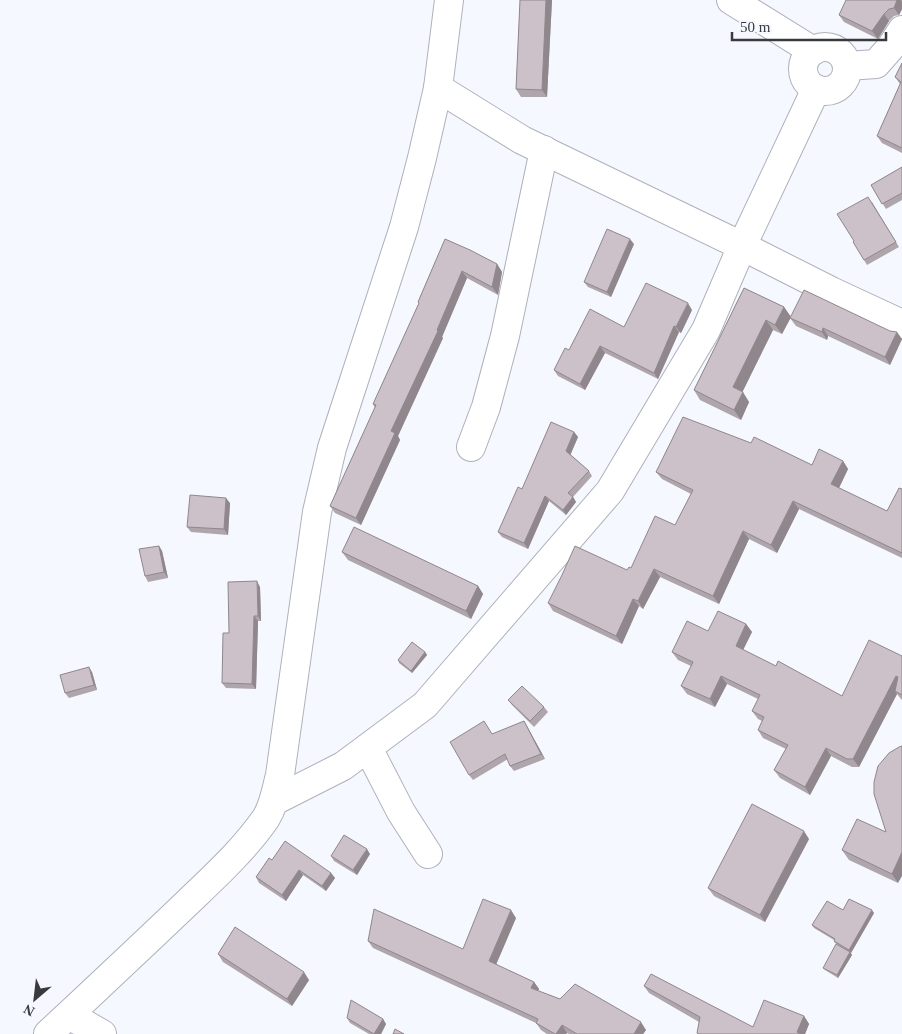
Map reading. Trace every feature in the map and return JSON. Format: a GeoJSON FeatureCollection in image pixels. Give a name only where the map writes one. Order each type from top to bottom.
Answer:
{"type":"FeatureCollection","features":[{"type":"Feature","properties":{"kind":"street"},"geometry":{"type":"LineString","coordinates":[[48,1034],[136,952],[244,846],[266,817],[274,801],[280,775],[317,512],[332,448],[404,228],[438,88],[449,0]]}},
{"type":"Feature","properties":{"kind":"street"},"geometry":{"type":"LineString","coordinates":[[731,0],[813,50]]}},
{"type":"Feature","properties":{"kind":"street"},"geometry":{"type":"LineString","coordinates":[[848,66],[876,64],[891,47],[902,30]]}},
{"type":"Feature","properties":{"kind":"street"},"geometry":{"type":"LineString","coordinates":[[820,47],[836,49],[842,54],[848,66],[845,79],[841,85],[835,89],[822,91],[809,84],[803,70],[808,56],[813,50],[820,47]]}},
{"type":"Feature","properties":{"kind":"street"},"geometry":{"type":"LineString","coordinates":[[438,88],[522,140],[902,324]]}},
{"type":"Feature","properties":{"kind":"street"},"geometry":{"type":"LineString","coordinates":[[274,801],[343,766],[425,705],[610,491],[706,330],[742,246],[816,89]]}},
{"type":"Feature","properties":{"kind":"street"},"geometry":{"type":"LineString","coordinates":[[471,447],[486,407],[506,336],[544,150]]}},
{"type":"Feature","properties":{"kind":"street"},"geometry":{"type":"LineString","coordinates":[[368,748],[400,812],[428,854]]}},
{"type":"Feature","properties":{"kind":"street"},"geometry":{"type":"LineString","coordinates":[[69,1015],[102,1034]]}},
{"type":"Feature","properties":{"kind":"building"},"geometry":{"type":"Polygon","coordinates":[[[520,0],[546,0],[542,90],[516,89],[520,0]]]}},
{"type":"Feature","properties":{"kind":"building"},"geometry":{"type":"Polygon","coordinates":[[[846,0],[897,0],[894,8],[889,9],[884,14],[872,31],[839,15],[846,0]]]}},
{"type":"Feature","properties":{"kind":"building"},"geometry":{"type":"Polygon","coordinates":[[[902,63],[902,148],[877,136],[901,82],[895,77],[902,63]]]}},
{"type":"Feature","properties":{"kind":"building"},"geometry":{"type":"Polygon","coordinates":[[[902,167],[902,193],[882,204],[871,185],[902,167]]]}},
{"type":"Feature","properties":{"kind":"building"},"geometry":{"type":"Polygon","coordinates":[[[868,197],[896,242],[864,260],[837,214],[868,197]]]}},
{"type":"Feature","properties":{"kind":"building"},"geometry":{"type":"Polygon","coordinates":[[[607,229],[630,239],[607,292],[584,282],[607,229]]]}},
{"type":"Feature","properties":{"kind":"building"},"geometry":{"type":"Polygon","coordinates":[[[445,239],[497,264],[492,287],[462,271],[438,331],[391,431],[395,433],[356,518],[330,506],[376,405],[373,404],[419,303],[445,239]]]}},
{"type":"Feature","properties":{"kind":"building"},"geometry":{"type":"Polygon","coordinates":[[[646,283],[688,303],[676,327],[674,326],[654,373],[600,346],[580,384],[554,370],[565,348],[569,350],[590,309],[624,327],[646,283]]]}},
{"type":"Feature","properties":{"kind":"building"},"geometry":{"type":"Polygon","coordinates":[[[744,288],[784,307],[775,325],[766,320],[733,387],[743,392],[734,410],[694,390],[744,288]]]}},
{"type":"Feature","properties":{"kind":"building"},"geometry":{"type":"Polygon","coordinates":[[[804,290],[890,331],[897,332],[885,357],[823,328],[822,332],[790,318],[804,290]]]}},
{"type":"Feature","properties":{"kind":"building"},"geometry":{"type":"Polygon","coordinates":[[[683,417],[751,443],[754,437],[812,465],[819,449],[843,461],[831,484],[887,511],[899,488],[902,489],[902,553],[793,501],[771,545],[743,531],[713,596],[654,569],[638,601],[633,599],[616,636],[548,603],[575,546],[627,570],[629,567],[631,568],[655,516],[675,525],[693,490],[656,472],[683,417]]]}},
{"type":"Feature","properties":{"kind":"building"},"geometry":{"type":"Polygon","coordinates":[[[551,422],[574,432],[566,451],[589,471],[568,493],[573,497],[563,510],[545,496],[524,543],[498,532],[518,487],[522,489],[551,422]]]}},
{"type":"Feature","properties":{"kind":"building"},"geometry":{"type":"Polygon","coordinates":[[[190,495],[226,498],[224,529],[187,527],[190,495]]]}},
{"type":"Feature","properties":{"kind":"building"},"geometry":{"type":"Polygon","coordinates":[[[354,527],[478,586],[466,611],[342,552],[354,527]]]}},
{"type":"Feature","properties":{"kind":"building"},"geometry":{"type":"Polygon","coordinates":[[[159,546],[164,572],[145,576],[139,549],[159,546]]]}},
{"type":"Feature","properties":{"kind":"building"},"geometry":{"type":"Polygon","coordinates":[[[257,581],[258,616],[254,616],[252,684],[222,683],[223,633],[229,633],[228,582],[257,581]]]}},
{"type":"Feature","properties":{"kind":"building"},"geometry":{"type":"Polygon","coordinates":[[[718,611],[746,624],[736,646],[776,666],[778,661],[842,696],[869,640],[902,656],[902,695],[895,691],[898,677],[896,676],[853,759],[847,759],[826,748],[805,787],[774,770],[788,745],[758,730],[764,717],[752,711],[760,695],[721,676],[710,699],[681,686],[693,662],[672,652],[687,621],[708,631],[718,611]]]}},
{"type":"Feature","properties":{"kind":"building"},"geometry":{"type":"Polygon","coordinates":[[[412,642],[425,652],[411,671],[398,660],[412,642]]]}},
{"type":"Feature","properties":{"kind":"building"},"geometry":{"type":"Polygon","coordinates":[[[89,667],[94,685],[65,693],[60,675],[89,667]]]}},
{"type":"Feature","properties":{"kind":"building"},"geometry":{"type":"Polygon","coordinates":[[[522,686],[544,707],[530,721],[508,700],[522,686]]]}},
{"type":"Feature","properties":{"kind":"building"},"geometry":{"type":"Polygon","coordinates":[[[484,721],[492,734],[524,721],[541,754],[510,766],[505,754],[469,775],[450,742],[484,721]]]}},
{"type":"Feature","properties":{"kind":"building"},"geometry":{"type":"Polygon","coordinates":[[[902,746],[902,852],[892,874],[842,850],[857,819],[886,832],[874,794],[874,782],[878,766],[889,753],[902,746]]]}},
{"type":"Feature","properties":{"kind":"building"},"geometry":{"type":"Polygon","coordinates":[[[752,804],[804,831],[760,915],[708,888],[752,804]]]}},
{"type":"Feature","properties":{"kind":"building"},"geometry":{"type":"Polygon","coordinates":[[[344,835],[367,849],[353,870],[331,856],[344,835]]]}},
{"type":"Feature","properties":{"kind":"building"},"geometry":{"type":"Polygon","coordinates":[[[285,841],[331,873],[322,886],[299,870],[282,895],[256,877],[269,858],[272,860],[285,841]]]}},
{"type":"Feature","properties":{"kind":"building"},"geometry":{"type":"Polygon","coordinates":[[[483,899],[511,910],[489,961],[534,982],[531,988],[560,999],[575,984],[641,1022],[634,1034],[577,1034],[562,1025],[555,1034],[536,1023],[538,1019],[368,941],[374,909],[463,949],[483,899]]]}},
{"type":"Feature","properties":{"kind":"building"},"geometry":{"type":"Polygon","coordinates":[[[849,899],[872,910],[849,950],[812,925],[827,901],[843,910],[849,899]]]}},
{"type":"Feature","properties":{"kind":"building"},"geometry":{"type":"Polygon","coordinates":[[[235,927],[304,972],[287,999],[218,954],[235,927]]]}},
{"type":"Feature","properties":{"kind":"building"},"geometry":{"type":"Polygon","coordinates":[[[836,944],[850,952],[837,975],[823,968],[836,944]]]}},
{"type":"Feature","properties":{"kind":"building"},"geometry":{"type":"Polygon","coordinates":[[[651,974],[753,1027],[764,1000],[804,1016],[797,1032],[800,1034],[699,1034],[697,1033],[700,1017],[644,986],[651,974]]]}},
{"type":"Feature","properties":{"kind":"building"},"geometry":{"type":"Polygon","coordinates":[[[351,1000],[383,1019],[374,1034],[347,1018],[351,1000]]]}},
{"type":"Feature","properties":{"kind":"building"},"geometry":{"type":"Polygon","coordinates":[[[395,1029],[404,1034],[393,1034],[395,1029]]]}}]}
